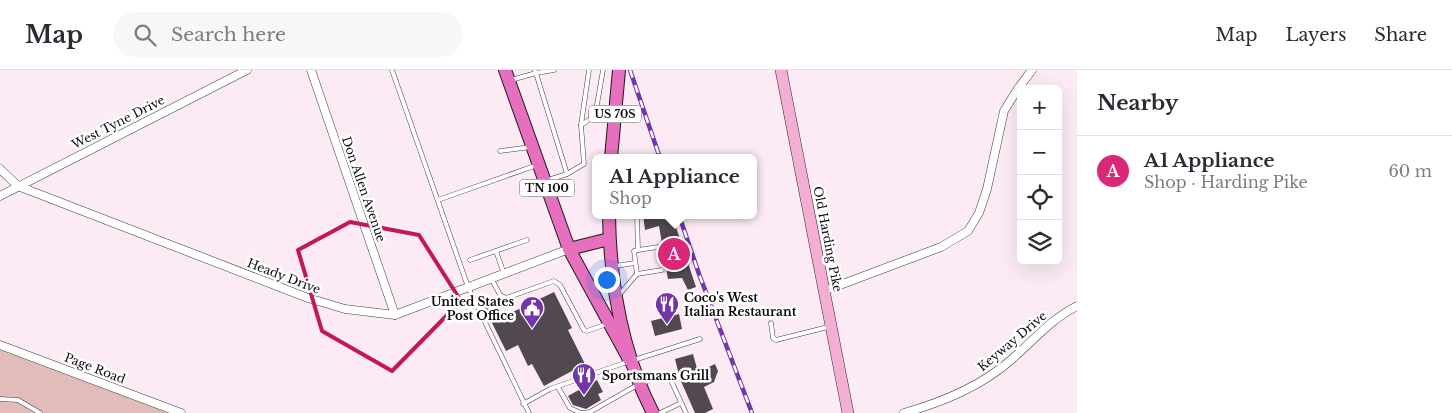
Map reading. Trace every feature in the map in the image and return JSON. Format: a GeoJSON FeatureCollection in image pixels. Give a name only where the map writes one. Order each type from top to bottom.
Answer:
{"type":"FeatureCollection","features":[{"type":"Feature","properties":{"kind":"main road","name":"US 70S"},"geometry":{"type":"LineString","coordinates":[[611,154],[619,70]]}},
{"type":"Feature","properties":{"kind":"main road","name":"TN 100"},"geometry":{"type":"LineString","coordinates":[[507,75],[569,249],[630,361]]}},
{"type":"Feature","properties":{"kind":"main road"},"geometry":{"type":"LineString","coordinates":[[609,219],[609,239],[616,298],[630,361],[653,413]]}},
{"type":"Feature","properties":{"kind":"main road"},"geometry":{"type":"LineString","coordinates":[[569,249],[609,239]]}},
{"type":"Feature","properties":{"kind":"street","name":"West Tyne Drive"},"geometry":{"type":"LineString","coordinates":[[0,196],[247,70]]}},
{"type":"Feature","properties":{"kind":"street","name":"Don Allen Avenue"},"geometry":{"type":"LineString","coordinates":[[311,70],[395,314]]}},
{"type":"Feature","properties":{"kind":"street","name":"Old Harding Pike"},"geometry":{"type":"LineString","coordinates":[[781,70],[848,413]]}},
{"type":"Feature","properties":{"kind":"street"},"geometry":{"type":"LineString","coordinates":[[824,292],[942,247],[968,231],[979,213],[987,188],[1004,111],[1032,70]]}},
{"type":"Feature","properties":{"kind":"street","name":"Heady Drive"},"geometry":{"type":"LineString","coordinates":[[0,169],[18,186],[327,305],[395,314],[569,249]]}},
{"type":"Feature","properties":{"kind":"street","name":"Keyway Drive"},"geometry":{"type":"LineString","coordinates":[[904,413],[933,405],[986,379],[1010,361],[1062,313],[1077,306]]}},
{"type":"Feature","properties":{"kind":"street","name":"Page Road"},"geometry":{"type":"LineString","coordinates":[[0,345],[182,413]]}},
{"type":"Feature","properties":{"kind":"lane"},"geometry":{"type":"LineString","coordinates":[[392,70],[468,287],[529,413]]}},
{"type":"Feature","properties":{"kind":"lane"},"geometry":{"type":"LineString","coordinates":[[507,75],[554,70]]}},
{"type":"Feature","properties":{"kind":"lane"},"geometry":{"type":"LineString","coordinates":[[545,180],[567,174],[584,164],[581,124],[589,70]]}},
{"type":"Feature","properties":{"kind":"lane"},"geometry":{"type":"LineString","coordinates":[[581,124],[595,116],[602,70]]}},
{"type":"Feature","properties":{"kind":"lane"},"geometry":{"type":"LineString","coordinates":[[536,72],[567,174]]}},
{"type":"Feature","properties":{"kind":"lane"},"geometry":{"type":"LineString","coordinates":[[500,151],[533,147]]}},
{"type":"Feature","properties":{"kind":"lane"},"geometry":{"type":"LineString","coordinates":[[438,200],[539,165]]}},
{"type":"Feature","properties":{"kind":"lane"},"geometry":{"type":"LineString","coordinates":[[637,219],[638,250]]}},
{"type":"Feature","properties":{"kind":"lane"},"geometry":{"type":"LineString","coordinates":[[470,260],[527,240]]}},
{"type":"Feature","properties":{"kind":"lane"},"geometry":{"type":"LineString","coordinates":[[637,274],[634,251],[658,247]]}},
{"type":"Feature","properties":{"kind":"lane"},"geometry":{"type":"LineString","coordinates":[[496,251],[504,274]]}},
{"type":"Feature","properties":{"kind":"lane"},"geometry":{"type":"LineString","coordinates":[[612,266],[636,263]]}},
{"type":"Feature","properties":{"kind":"lane"},"geometry":{"type":"LineString","coordinates":[[616,298],[637,274],[662,270]]}},
{"type":"Feature","properties":{"kind":"lane"},"geometry":{"type":"LineString","coordinates":[[491,278],[500,295],[506,298],[554,281],[560,285],[584,330],[587,331],[610,323]]}},
{"type":"Feature","properties":{"kind":"lane"},"geometry":{"type":"LineString","coordinates":[[771,323],[773,338],[776,340],[831,327]]}},
{"type":"Feature","properties":{"kind":"lane"},"geometry":{"type":"LineString","coordinates":[[523,404],[558,387],[700,338]]}},
{"type":"Feature","properties":{"kind":"lane"},"geometry":{"type":"LineString","coordinates":[[558,387],[570,408],[582,413],[590,412],[639,384],[668,374],[686,413]]}},
{"type":"Feature","properties":{"kind":"lane"},"geometry":{"type":"LineString","coordinates":[[0,399],[18,400],[40,413]]}},
{"type":"Feature","properties":{"kind":"lane"},"geometry":{"type":"LineString","coordinates":[[660,413],[681,403]]}},
{"type":"Feature","properties":{"kind":"highlighted area"},"geometry":{"type":"Polygon","coordinates":[[[350,222],[419,235],[461,301],[392,371],[322,331],[298,250],[350,222]]]}},
{"type":"Feature","properties":{"kind":"shaded area"},"geometry":{"type":"Polygon","coordinates":[[[0,345],[181,413],[0,413],[0,345]]]}},
{"type":"Feature","properties":{"kind":"building"},"geometry":{"type":"Polygon","coordinates":[[[644,219],[673,219],[696,287],[688,290],[682,278],[668,279],[659,226],[645,230],[644,219]]]}},
{"type":"Feature","properties":{"kind":"building","name":"United States Post Office"},"geometry":{"type":"Polygon","coordinates":[[[554,292],[572,328],[568,330],[585,364],[544,386],[532,364],[528,366],[518,345],[506,351],[483,305],[490,302],[498,319],[554,292]]]}},
{"type":"Feature","properties":{"kind":"building"},"geometry":{"type":"Polygon","coordinates":[[[679,314],[682,329],[655,336],[651,321],[679,314]]]}},
{"type":"Feature","properties":{"kind":"building"},"geometry":{"type":"Polygon","coordinates":[[[693,354],[698,372],[715,364],[718,371],[714,382],[704,387],[713,409],[705,413],[695,413],[680,379],[675,359],[693,354]]]}},
{"type":"Feature","properties":{"kind":"building","name":"Sportsmans Grill"},"geometry":{"type":"Polygon","coordinates":[[[597,380],[603,392],[598,394],[601,400],[586,409],[573,405],[568,396],[597,380]]]}},
{"type":"Feature","properties":{"kind":"railway"},"geometry":{"type":"LineString","coordinates":[[630,70],[659,154]]}},
{"type":"Feature","properties":{"kind":"railway"},"geometry":{"type":"LineString","coordinates":[[680,219],[699,274],[752,413]]}},
{"type":"Feature","properties":{"kind":"place","name":"A1 Appliance"},"geometry":{"type":"Point","coordinates":[674,254]}},
{"type":"Feature","properties":{"kind":"place","name":"Coco's West Italian Restaurant"},"geometry":{"type":"Point","coordinates":[667,325]}},
{"type":"Feature","properties":{"kind":"place","name":"United States Post Office"},"geometry":{"type":"Point","coordinates":[532,329]}},
{"type":"Feature","properties":{"kind":"place","name":"Sportsmans Grill"},"geometry":{"type":"Point","coordinates":[584,396]}}]}
